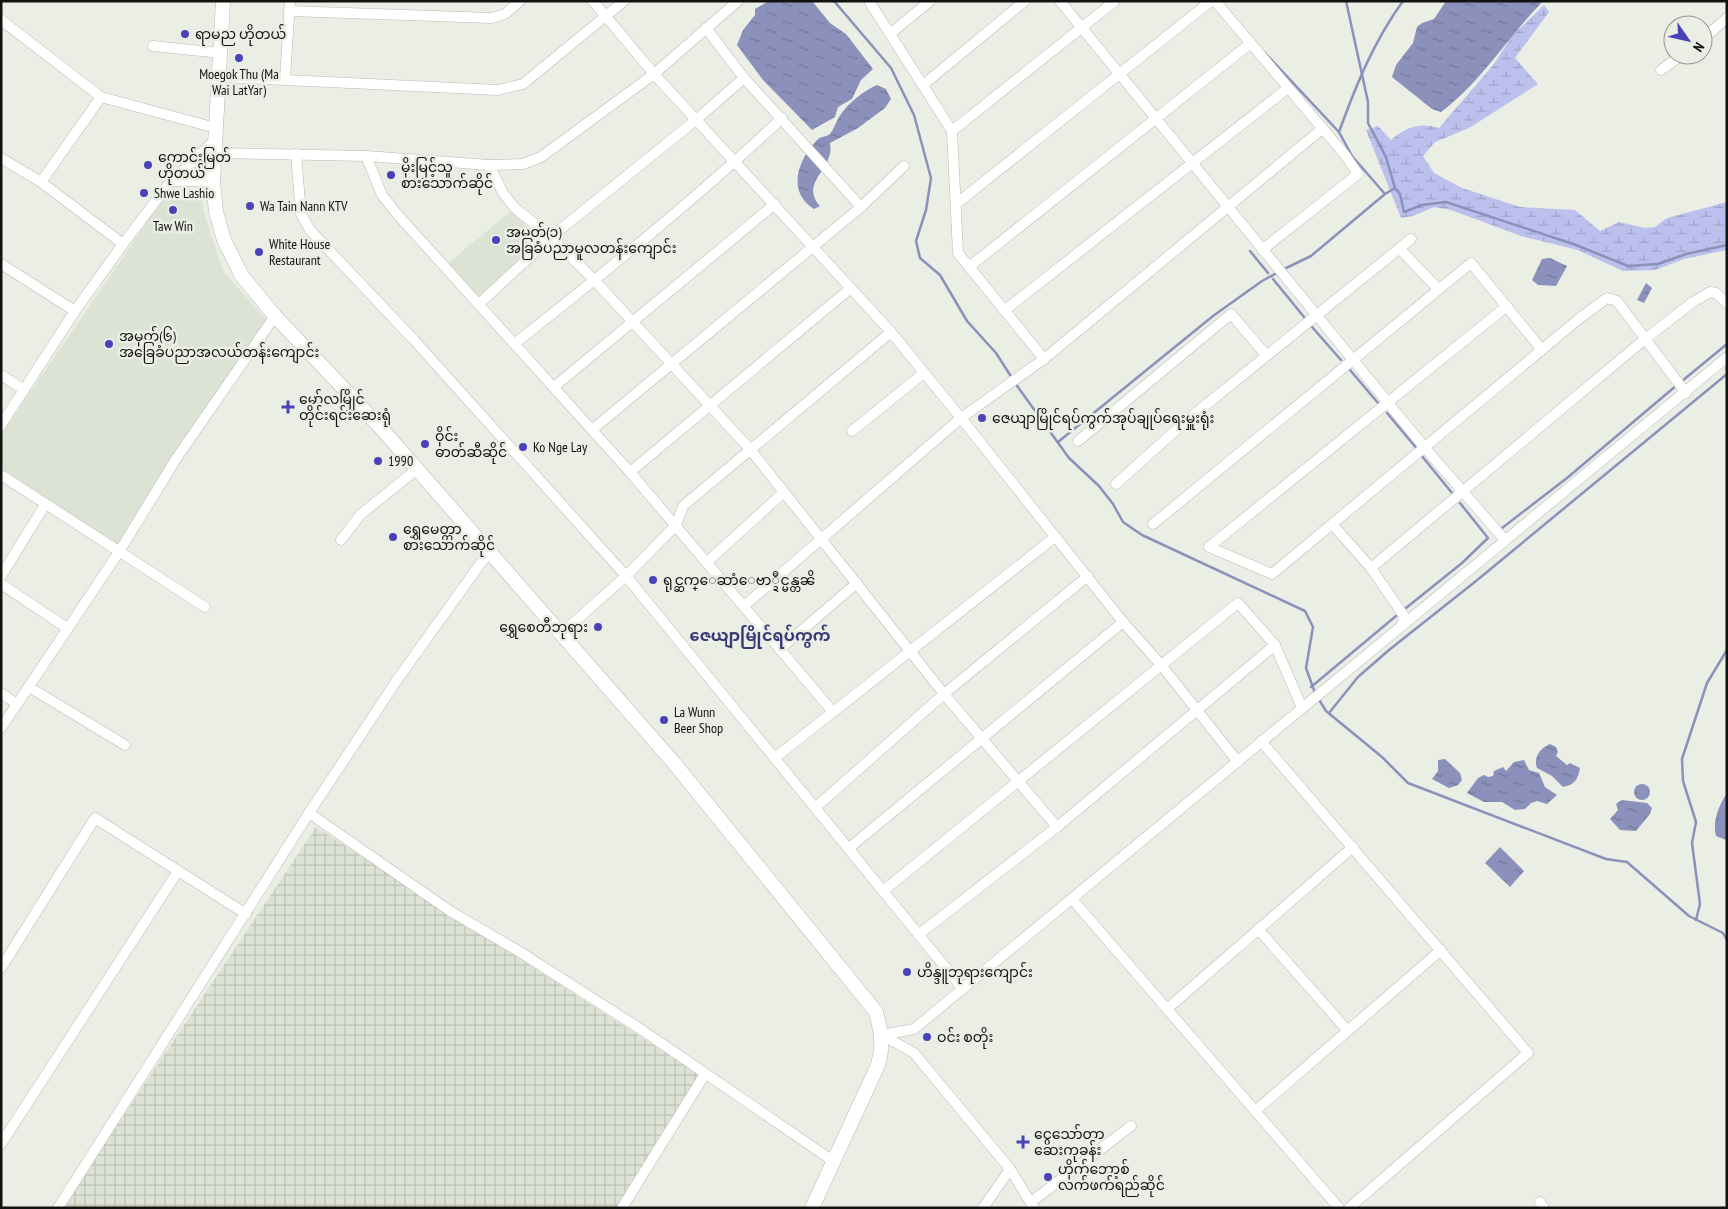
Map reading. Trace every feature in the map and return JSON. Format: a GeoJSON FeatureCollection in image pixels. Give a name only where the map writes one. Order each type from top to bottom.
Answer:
{"type":"FeatureCollection","features":[{"type":"Feature","properties":{"kind":"main road"},"geometry":{"type":"LineString","coordinates":[[223,1],[213,181],[216,212],[224,240],[242,276],[275,316],[417,469],[674,763],[876,1012],[882,1035],[882,1051],[878,1065],[812,1208]]}},
{"type":"Feature","properties":{"kind":"street"},"geometry":{"type":"LineString","coordinates":[[285,79],[290,6],[492,18],[505,14],[520,1]]}},
{"type":"Feature","properties":{"kind":"street"},"geometry":{"type":"LineString","coordinates":[[593,1],[654,74],[891,332],[1088,576],[1122,622],[1162,666],[1238,762]]}},
{"type":"Feature","properties":{"kind":"street"},"geometry":{"type":"LineString","coordinates":[[220,77],[498,90],[523,84],[624,1]]}},
{"type":"Feature","properties":{"kind":"street"},"geometry":{"type":"LineString","coordinates":[[1,20],[101,97],[215,140],[296,154],[366,156],[489,165],[523,164],[541,156],[654,74],[738,1]]}},
{"type":"Feature","properties":{"kind":"street"},"geometry":{"type":"LineString","coordinates":[[869,1],[952,131],[958,253],[1044,359]]}},
{"type":"Feature","properties":{"kind":"street"},"geometry":{"type":"LineString","coordinates":[[890,34],[930,1]]}},
{"type":"Feature","properties":{"kind":"street"},"geometry":{"type":"LineString","coordinates":[[923,85],[1025,1]]}},
{"type":"Feature","properties":{"kind":"street"},"geometry":{"type":"LineString","coordinates":[[1060,1],[1226,207],[1353,358],[1388,404],[1504,540]]}},
{"type":"Feature","properties":{"kind":"street"},"geometry":{"type":"LineString","coordinates":[[952,131],[1114,1]]}},
{"type":"Feature","properties":{"kind":"street"},"geometry":{"type":"LineString","coordinates":[[956,204],[1211,1]]}},
{"type":"Feature","properties":{"kind":"street"},"geometry":{"type":"LineString","coordinates":[[1215,1],[1345,155],[1358,174],[1262,250]]}},
{"type":"Feature","properties":{"kind":"street"},"geometry":{"type":"LineString","coordinates":[[1713,30],[1727,18]]}},
{"type":"Feature","properties":{"kind":"street"},"geometry":{"type":"LineString","coordinates":[[706,28],[744,78],[861,207]]}},
{"type":"Feature","properties":{"kind":"street"},"geometry":{"type":"LineString","coordinates":[[970,267],[1251,43]]}},
{"type":"Feature","properties":{"kind":"street"},"geometry":{"type":"LineString","coordinates":[[153,46],[221,53]]}},
{"type":"Feature","properties":{"kind":"street"},"geometry":{"type":"LineString","coordinates":[[1661,70],[1668,65]]}},
{"type":"Feature","properties":{"kind":"street"},"geometry":{"type":"LineString","coordinates":[[479,304],[550,237],[697,119],[744,78]]}},
{"type":"Feature","properties":{"kind":"street"},"geometry":{"type":"LineString","coordinates":[[1005,310],[1288,88]]}},
{"type":"Feature","properties":{"kind":"street"},"geometry":{"type":"LineString","coordinates":[[41,182],[101,97]]}},
{"type":"Feature","properties":{"kind":"street"},"geometry":{"type":"LineString","coordinates":[[514,344],[595,281],[735,162],[782,118]]}},
{"type":"Feature","properties":{"kind":"street"},"geometry":{"type":"LineString","coordinates":[[744,606],[961,418],[1044,359],[1322,129]]}},
{"type":"Feature","properties":{"kind":"street"},"geometry":{"type":"LineString","coordinates":[[1,425],[75,311],[124,244],[172,181],[215,140]]}},
{"type":"Feature","properties":{"kind":"street"},"geometry":{"type":"LineString","coordinates":[[296,154],[301,214],[310,230],[414,340],[626,576],[776,757],[963,989]]}},
{"type":"Feature","properties":{"kind":"street"},"geometry":{"type":"LineString","coordinates":[[366,156],[382,195],[392,208],[630,472],[832,712]]}},
{"type":"Feature","properties":{"kind":"street"},"geometry":{"type":"LineString","coordinates":[[1,158],[41,182],[124,244]]}},
{"type":"Feature","properties":{"kind":"street"},"geometry":{"type":"LineString","coordinates":[[489,165],[503,193],[515,208],[550,237],[595,281],[630,321],[750,448],[944,694],[1057,827]]}},
{"type":"Feature","properties":{"kind":"street"},"geometry":{"type":"LineString","coordinates":[[592,429],[861,207],[904,166]]}},
{"type":"Feature","properties":{"kind":"street"},"geometry":{"type":"LineString","coordinates":[[172,181],[213,181]]}},
{"type":"Feature","properties":{"kind":"street"},"geometry":{"type":"LineString","coordinates":[[554,386],[630,321],[775,204]]}},
{"type":"Feature","properties":{"kind":"street"},"geometry":{"type":"LineString","coordinates":[[1116,484],[1186,421],[1411,239]]}},
{"type":"Feature","properties":{"kind":"street"},"geometry":{"type":"LineString","coordinates":[[1400,249],[1438,289]]}},
{"type":"Feature","properties":{"kind":"street"},"geometry":{"type":"LineString","coordinates":[[1153,524],[1471,262],[1542,350]]}},
{"type":"Feature","properties":{"kind":"street"},"geometry":{"type":"LineString","coordinates":[[1,264],[75,311]]}},
{"type":"Feature","properties":{"kind":"street"},"geometry":{"type":"LineString","coordinates":[[630,472],[851,288]]}},
{"type":"Feature","properties":{"kind":"street"},"geometry":{"type":"LineString","coordinates":[[1371,568],[1645,339],[1693,302],[1710,292],[1716,293],[1727,303]]}},
{"type":"Feature","properties":{"kind":"street"},"geometry":{"type":"LineString","coordinates":[[1507,306],[1209,547],[1272,574],[1607,298],[1617,301],[1686,393]]}},
{"type":"Feature","properties":{"kind":"street"},"geometry":{"type":"LineString","coordinates":[[1078,440],[1231,314],[1266,355]]}},
{"type":"Feature","properties":{"kind":"street"},"geometry":{"type":"LineString","coordinates":[[1,728],[119,552],[176,459],[275,316]]}},
{"type":"Feature","properties":{"kind":"street"},"geometry":{"type":"LineString","coordinates":[[561,634],[626,576],[676,525],[683,506],[891,332]]}},
{"type":"Feature","properties":{"kind":"street"},"geometry":{"type":"LineString","coordinates":[[882,1035],[914,1029],[1504,540],[1686,393],[1727,357]]}},
{"type":"Feature","properties":{"kind":"street"},"geometry":{"type":"LineString","coordinates":[[852,431],[924,373]]}},
{"type":"Feature","properties":{"kind":"street"},"geometry":{"type":"LineString","coordinates":[[1,375],[24,390]]}},
{"type":"Feature","properties":{"kind":"street"},"geometry":{"type":"LineString","coordinates":[[341,540],[360,515],[417,469]]}},
{"type":"Feature","properties":{"kind":"street"},"geometry":{"type":"LineString","coordinates":[[1,475],[205,607]]}},
{"type":"Feature","properties":{"kind":"street"},"geometry":{"type":"LineString","coordinates":[[707,562],[784,492]]}},
{"type":"Feature","properties":{"kind":"street"},"geometry":{"type":"LineString","coordinates":[[1,576],[45,505]]}},
{"type":"Feature","properties":{"kind":"street"},"geometry":{"type":"LineString","coordinates":[[1333,525],[1371,568],[1404,616],[1402,625]]}},
{"type":"Feature","properties":{"kind":"street"},"geometry":{"type":"LineString","coordinates":[[776,757],[1055,537]]}},
{"type":"Feature","properties":{"kind":"street"},"geometry":{"type":"LineString","coordinates":[[58,1208],[309,812],[397,680],[488,552]]}},
{"type":"Feature","properties":{"kind":"street"},"geometry":{"type":"LineString","coordinates":[[816,807],[944,694],[1088,576]]}},
{"type":"Feature","properties":{"kind":"street"},"geometry":{"type":"LineString","coordinates":[[780,649],[857,583]]}},
{"type":"Feature","properties":{"kind":"street"},"geometry":{"type":"LineString","coordinates":[[1,584],[67,628]]}},
{"type":"Feature","properties":{"kind":"street"},"geometry":{"type":"LineString","coordinates":[[883,891],[1238,603],[1276,645],[1304,705]]}},
{"type":"Feature","properties":{"kind":"street"},"geometry":{"type":"LineString","coordinates":[[849,848],[1122,622]]}},
{"type":"Feature","properties":{"kind":"street"},"geometry":{"type":"LineString","coordinates":[[918,934],[1057,827],[1276,645]]}},
{"type":"Feature","properties":{"kind":"street"},"geometry":{"type":"LineString","coordinates":[[29,687],[125,745]]}},
{"type":"Feature","properties":{"kind":"street"},"geometry":{"type":"LineString","coordinates":[[1,693],[17,704]]}},
{"type":"Feature","properties":{"kind":"street"},"geometry":{"type":"LineString","coordinates":[[1261,741],[1528,1053],[1350,1208]]}},
{"type":"Feature","properties":{"kind":"street"},"geometry":{"type":"LineString","coordinates":[[309,812],[450,911],[520,952],[833,1161]]}},
{"type":"Feature","properties":{"kind":"street"},"geometry":{"type":"LineString","coordinates":[[1,968],[96,818],[246,914]]}},
{"type":"Feature","properties":{"kind":"street"},"geometry":{"type":"LineString","coordinates":[[1167,1009],[1353,847]]}},
{"type":"Feature","properties":{"kind":"street"},"geometry":{"type":"LineString","coordinates":[[1,1144],[178,871]]}},
{"type":"Feature","properties":{"kind":"street"},"geometry":{"type":"LineString","coordinates":[[1072,899],[1339,1208]]}},
{"type":"Feature","properties":{"kind":"street"},"geometry":{"type":"LineString","coordinates":[[1258,929],[1347,1030]]}},
{"type":"Feature","properties":{"kind":"street"},"geometry":{"type":"LineString","coordinates":[[1255,1111],[1441,950]]}},
{"type":"Feature","properties":{"kind":"street"},"geometry":{"type":"LineString","coordinates":[[882,1035],[914,1053],[1010,1169],[1033,1205],[1131,1126]]}},
{"type":"Feature","properties":{"kind":"street"},"geometry":{"type":"LineString","coordinates":[[622,1208],[638,1186],[705,1074]]}},
{"type":"Feature","properties":{"kind":"street"},"geometry":{"type":"LineString","coordinates":[[983,1208],[1010,1169]]}},
{"type":"Feature","properties":{"kind":"shaded area"},"geometry":{"type":"Polygon","coordinates":[[[169,190],[201,191],[203,210],[223,271],[267,320],[116,548],[1,477],[1,435],[169,190]]]}},
{"type":"Feature","properties":{"kind":"shaded area"},"geometry":{"type":"Polygon","coordinates":[[[511,211],[540,239],[479,299],[447,264],[511,211]]]}},
{"type":"Feature","properties":{"kind":"shaded area"},"geometry":{"type":"Polygon","coordinates":[[[316,827],[701,1076],[618,1208],[62,1208],[316,827]]]}},
{"type":"Feature","properties":{"kind":"green space"},"geometry":{"type":"Polygon","coordinates":[[[1544,5],[1549,12],[1515,58],[1538,84],[1469,128],[1435,142],[1423,156],[1434,173],[1462,188],[1520,207],[1575,210],[1600,231],[1619,222],[1645,228],[1655,227],[1667,218],[1727,202],[1727,250],[1684,259],[1655,270],[1623,271],[1578,250],[1521,236],[1451,210],[1434,207],[1413,216],[1401,218],[1366,130],[1378,126],[1391,140],[1402,132],[1414,127],[1432,126],[1439,128],[1494,64],[1512,36],[1544,5]]]}},
{"type":"Feature","properties":{"kind":"water"},"geometry":{"type":"Polygon","coordinates":[[[769,1],[812,1],[830,23],[846,34],[873,69],[861,80],[852,99],[838,107],[835,117],[812,130],[763,80],[737,45],[743,30],[755,15],[755,9],[769,1]]]}},
{"type":"Feature","properties":{"kind":"water"},"geometry":{"type":"Polygon","coordinates":[[[1446,1],[1543,1],[1482,73],[1456,100],[1441,112],[1432,109],[1392,77],[1396,65],[1413,43],[1417,27],[1434,19],[1446,1]]]}},
{"type":"Feature","properties":{"kind":"water"},"geometry":{"type":"Polygon","coordinates":[[[877,85],[886,89],[891,99],[885,108],[858,128],[830,143],[828,161],[815,182],[813,189],[820,206],[814,209],[800,194],[798,185],[798,176],[804,157],[817,140],[830,134],[842,112],[856,98],[877,85]]]}},
{"type":"Feature","properties":{"kind":"water"},"geometry":{"type":"Polygon","coordinates":[[[1550,258],[1567,266],[1556,286],[1538,285],[1532,280],[1542,259],[1550,258]]]}},
{"type":"Feature","properties":{"kind":"water"},"geometry":{"type":"Polygon","coordinates":[[[1646,283],[1652,288],[1644,303],[1637,300],[1646,283]]]}},
{"type":"Feature","properties":{"kind":"water"},"geometry":{"type":"Polygon","coordinates":[[[1550,744],[1556,747],[1558,752],[1556,756],[1567,765],[1570,763],[1580,768],[1577,779],[1570,785],[1563,787],[1552,776],[1537,768],[1538,754],[1550,744]]]}},
{"type":"Feature","properties":{"kind":"water"},"geometry":{"type":"Polygon","coordinates":[[[1445,759],[1460,773],[1462,780],[1458,785],[1449,788],[1432,779],[1438,771],[1438,760],[1445,759]]]}},
{"type":"Feature","properties":{"kind":"water"},"geometry":{"type":"Polygon","coordinates":[[[1524,760],[1529,770],[1539,773],[1545,787],[1557,795],[1547,804],[1537,801],[1531,803],[1525,809],[1515,810],[1502,802],[1484,802],[1467,793],[1478,778],[1484,775],[1488,777],[1493,776],[1494,771],[1503,767],[1506,771],[1514,762],[1524,760]]]}},
{"type":"Feature","properties":{"kind":"water"},"geometry":{"type":"Polygon","coordinates":[[[1642,784],[1650,792],[1642,800],[1634,792],[1642,784]]]}},
{"type":"Feature","properties":{"kind":"water"},"geometry":{"type":"Polygon","coordinates":[[[1727,793],[1726,840],[1716,836],[1715,825],[1719,808],[1727,793]]]}},
{"type":"Feature","properties":{"kind":"water"},"geometry":{"type":"Polygon","coordinates":[[[1622,800],[1647,803],[1652,808],[1650,814],[1636,831],[1620,830],[1610,819],[1618,810],[1616,804],[1622,800]]]}},
{"type":"Feature","properties":{"kind":"water"},"geometry":{"type":"Polygon","coordinates":[[[1500,847],[1524,871],[1510,887],[1485,863],[1500,847]]]}},
{"type":"Feature","properties":{"kind":"waterway"},"geometry":{"type":"LineString","coordinates":[[834,1],[891,68],[914,115],[931,178],[926,210],[916,241],[920,258],[940,275],[967,321],[996,353],[1012,378]]}},
{"type":"Feature","properties":{"kind":"waterway"},"geometry":{"type":"LineString","coordinates":[[1346,1],[1368,102],[1368,123],[1386,157],[1395,188]]}},
{"type":"Feature","properties":{"kind":"waterway"},"geometry":{"type":"LineString","coordinates":[[1339,132],[1366,64],[1383,32],[1403,1]]}},
{"type":"Feature","properties":{"kind":"waterway"},"geometry":{"type":"LineString","coordinates":[[1264,52],[1339,132],[1352,156],[1385,194],[1395,188],[1400,194],[1404,212],[1422,205],[1446,202],[1576,245],[1628,266],[1658,264],[1686,254],[1727,245]]}},
{"type":"Feature","properties":{"kind":"waterway"},"geometry":{"type":"LineString","coordinates":[[1284,269],[1311,256],[1385,194]]}},
{"type":"Feature","properties":{"kind":"waterway"},"geometry":{"type":"LineString","coordinates":[[1250,251],[1268,273]]}},
{"type":"Feature","properties":{"kind":"waterway"},"geometry":{"type":"LineString","coordinates":[[1058,442],[1213,316],[1262,281],[1277,273]]}},
{"type":"Feature","properties":{"kind":"waterway"},"geometry":{"type":"LineString","coordinates":[[1273,279],[1304,317]]}},
{"type":"Feature","properties":{"kind":"waterway"},"geometry":{"type":"LineString","coordinates":[[1312,327],[1341,360]]}},
{"type":"Feature","properties":{"kind":"waterway"},"geometry":{"type":"LineString","coordinates":[[1682,381],[1727,344]]}},
{"type":"Feature","properties":{"kind":"waterway"},"geometry":{"type":"LineString","coordinates":[[1350,370],[1378,403]]}},
{"type":"Feature","properties":{"kind":"waterway"},"geometry":{"type":"LineString","coordinates":[[1329,713],[1358,677],[1389,650],[1476,581],[1727,374]]}},
{"type":"Feature","properties":{"kind":"waterway"},"geometry":{"type":"LineString","coordinates":[[1015,383],[1069,458],[1099,486],[1113,504],[1123,522],[1142,535],[1305,611],[1313,627],[1306,668],[1315,693]]}},
{"type":"Feature","properties":{"kind":"waterway"},"geometry":{"type":"LineString","coordinates":[[1502,528],[1567,478],[1677,385]]}},
{"type":"Feature","properties":{"kind":"waterway"},"geometry":{"type":"LineString","coordinates":[[1387,413],[1418,450]]}},
{"type":"Feature","properties":{"kind":"waterway"},"geometry":{"type":"LineString","coordinates":[[1421,455],[1452,493]]}},
{"type":"Feature","properties":{"kind":"waterway"},"geometry":{"type":"LineString","coordinates":[[1406,608],[1462,563],[1488,538],[1460,503]]}},
{"type":"Feature","properties":{"kind":"waterway"},"geometry":{"type":"LineString","coordinates":[[1311,687],[1396,616]]}},
{"type":"Feature","properties":{"kind":"waterway"},"geometry":{"type":"LineString","coordinates":[[1696,920],[1700,904],[1692,843],[1696,822],[1683,781],[1682,759],[1707,683],[1727,650]]}},
{"type":"Feature","properties":{"kind":"waterway"},"geometry":{"type":"LineString","coordinates":[[1318,698],[1326,711],[1382,757],[1408,783],[1606,859],[1627,862],[1689,916],[1723,933],[1727,940]]}},
{"type":"Feature","properties":{"kind":"place","name":"ရာမည ဟိုတယ်"},"geometry":{"type":"Point","coordinates":[185,34]}},
{"type":"Feature","properties":{"kind":"place","name":"Moegok Thu (Ma Wai LatYar)"},"geometry":{"type":"Point","coordinates":[239,58]}},
{"type":"Feature","properties":{"kind":"place","name":"ကောင်းမြတ် ဟိုတယ်"},"geometry":{"type":"Point","coordinates":[148,165]}},
{"type":"Feature","properties":{"kind":"place","name":"မိုးမြင့်သူ စားသောက်ဆိုင်"},"geometry":{"type":"Point","coordinates":[391,175]}},
{"type":"Feature","properties":{"kind":"place","name":"Shwe Lashio"},"geometry":{"type":"Point","coordinates":[144,193]}},
{"type":"Feature","properties":{"kind":"place","name":"Wa Tain Nann KTV"},"geometry":{"type":"Point","coordinates":[250,206]}},
{"type":"Feature","properties":{"kind":"place","name":"Taw Win"},"geometry":{"type":"Point","coordinates":[173,210]}},
{"type":"Feature","properties":{"kind":"place","name":"အမှတ်(၁) အခြခံပညာမူလတန်းကျောင်း"},"geometry":{"type":"Point","coordinates":[496,240]}},
{"type":"Feature","properties":{"kind":"place","name":"White House Restaurant"},"geometry":{"type":"Point","coordinates":[259,252]}},
{"type":"Feature","properties":{"kind":"place","name":"အမှတ်(၆) အခြေခံပညာအလယ်တန်းကျောင်း"},"geometry":{"type":"Point","coordinates":[109,344]}},
{"type":"Feature","properties":{"kind":"place","name":"မော်လမြိုင် တိုင်းရင်းဆေးရုံ"},"geometry":{"type":"Point","coordinates":[288,407]}},
{"type":"Feature","properties":{"kind":"place","name":"ဇေယျာမြိုင်ရပ်ကွက်အုပ်ချုပ်ရေးမှူးရုံး"},"geometry":{"type":"Point","coordinates":[982,418]}},
{"type":"Feature","properties":{"kind":"place","name":"ဝိုင်း ဓာတ်ဆီဆိုင်"},"geometry":{"type":"Point","coordinates":[425,444]}},
{"type":"Feature","properties":{"kind":"place","name":"Ko Nge Lay"},"geometry":{"type":"Point","coordinates":[523,447]}},
{"type":"Feature","properties":{"kind":"place","name":"1990"},"geometry":{"type":"Point","coordinates":[378,461]}},
{"type":"Feature","properties":{"kind":"place","name":"ရွှေမေတ္တာ စားသောက်ဆိုင်"},"geometry":{"type":"Point","coordinates":[393,537]}},
{"type":"Feature","properties":{"kind":"place","name":"ရုင္ဆက္ေဆာံေဗာ္ဍဳင္မန္တၼိ"},"geometry":{"type":"Point","coordinates":[653,580]}},
{"type":"Feature","properties":{"kind":"place","name":"ရွှေစေတီဘုရား"},"geometry":{"type":"Point","coordinates":[598,627]}},
{"type":"Feature","properties":{"kind":"place","name":"La Wunn Beer Shop"},"geometry":{"type":"Point","coordinates":[664,720]}},
{"type":"Feature","properties":{"kind":"place","name":"ဟိန္ဒူဘုရားကျောင်း"},"geometry":{"type":"Point","coordinates":[907,972]}},
{"type":"Feature","properties":{"kind":"place","name":"ဝင်း စတိုး"},"geometry":{"type":"Point","coordinates":[927,1037]}},
{"type":"Feature","properties":{"kind":"place","name":"ငွေသော်တာ ဆေးကုခန်း"},"geometry":{"type":"Point","coordinates":[1023,1142]}},
{"type":"Feature","properties":{"kind":"place","name":"ဟိုက်ဘော့စ် လက်ဖက်ရည်ဆိုင်"},"geometry":{"type":"Point","coordinates":[1048,1177]}},
{"type":"Feature","properties":{"kind":"district","name":"ဇေယျာမြိုင်ရပ်ကွက်"},"geometry":{"type":"Point","coordinates":[760,635]}}]}
